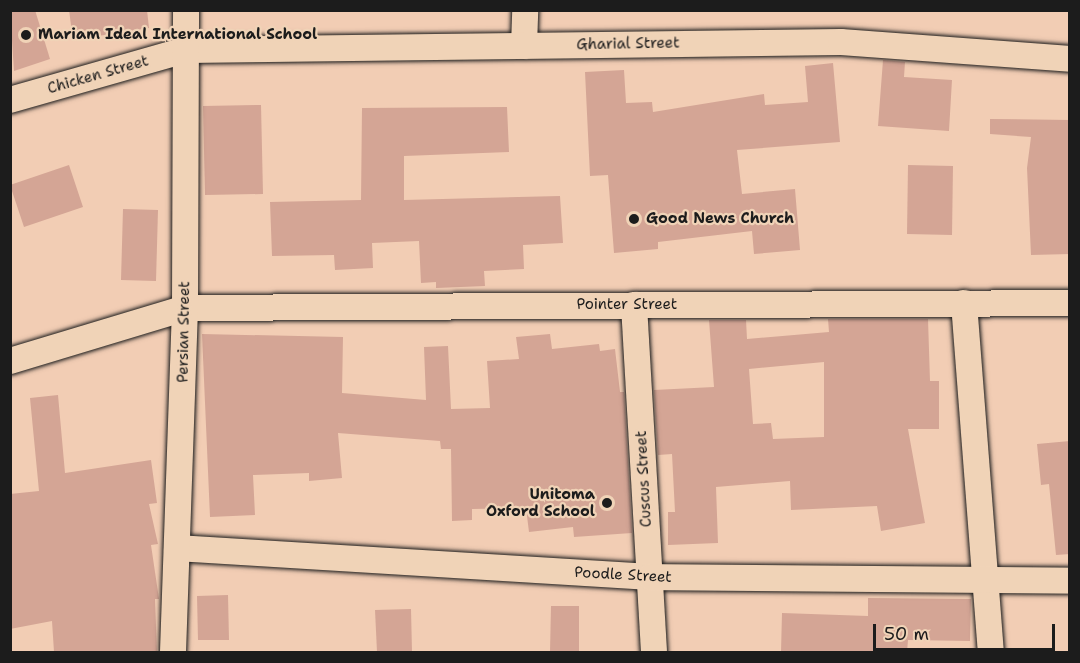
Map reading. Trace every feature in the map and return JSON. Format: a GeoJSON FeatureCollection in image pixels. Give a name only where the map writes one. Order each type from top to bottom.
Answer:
{"type":"FeatureCollection","features":[{"type":"Feature","properties":{"kind":"street","name":"Persian Street"},"geometry":{"type":"LineString","coordinates":[[173,652],[185,308],[186,10]]}},
{"type":"Feature","properties":{"kind":"street"},"geometry":{"type":"LineString","coordinates":[[524,46],[525,10]]}},
{"type":"Feature","properties":{"kind":"street","name":"Gharial Street"},"geometry":{"type":"LineString","coordinates":[[186,50],[841,42],[1070,59]]}},
{"type":"Feature","properties":{"kind":"street","name":"Chicken Street"},"geometry":{"type":"LineString","coordinates":[[10,100],[186,50]]}},
{"type":"Feature","properties":{"kind":"street"},"geometry":{"type":"LineString","coordinates":[[964,303],[991,652]]}},
{"type":"Feature","properties":{"kind":"street","name":"Pointer Street"},"geometry":{"type":"LineString","coordinates":[[10,361],[185,308],[1070,303]]}},
{"type":"Feature","properties":{"kind":"street","name":"Cuscus Street"},"geometry":{"type":"LineString","coordinates":[[634,305],[654,652]]}},
{"type":"Feature","properties":{"kind":"street","name":"Poodle Street"},"geometry":{"type":"LineString","coordinates":[[177,548],[650,578],[1070,581]]}},
{"type":"Feature","properties":{"kind":"building","name":"Mariam Ideal International School"},"geometry":{"type":"Polygon","coordinates":[[[10,10],[35,10],[50,59],[14,71],[10,10]]]}},
{"type":"Feature","properties":{"kind":"building"},"geometry":{"type":"Polygon","coordinates":[[[69,10],[147,10],[149,28],[73,40],[69,10]]]}},
{"type":"Feature","properties":{"kind":"building"},"geometry":{"type":"Polygon","coordinates":[[[883,60],[905,62],[904,77],[952,80],[949,131],[878,126],[883,60]]]}},
{"type":"Feature","properties":{"kind":"building"},"geometry":{"type":"Polygon","coordinates":[[[833,63],[840,142],[737,150],[742,194],[795,189],[800,250],[754,254],[752,231],[658,242],[658,249],[614,253],[608,175],[590,176],[585,72],[624,70],[626,103],[652,102],[653,112],[764,94],[765,105],[808,102],[805,66],[833,63]]]}},
{"type":"Feature","properties":{"kind":"building"},"geometry":{"type":"Polygon","coordinates":[[[261,105],[263,194],[205,195],[203,106],[261,105]]]}},
{"type":"Feature","properties":{"kind":"building"},"geometry":{"type":"Polygon","coordinates":[[[507,107],[509,152],[404,156],[404,200],[560,196],[563,243],[523,245],[524,269],[484,271],[485,286],[436,288],[436,282],[421,283],[419,241],[372,243],[373,268],[335,270],[334,255],[272,256],[270,202],[361,200],[362,108],[507,107]]]}},
{"type":"Feature","properties":{"kind":"building"},"geometry":{"type":"Polygon","coordinates":[[[990,119],[1070,120],[1070,254],[1031,255],[1027,168],[1031,137],[990,134],[990,119]]]}},
{"type":"Feature","properties":{"kind":"building"},"geometry":{"type":"Polygon","coordinates":[[[69,165],[83,207],[24,227],[10,185],[69,165]]]}},
{"type":"Feature","properties":{"kind":"building"},"geometry":{"type":"Polygon","coordinates":[[[908,165],[953,166],[952,235],[907,234],[908,165]]]}},
{"type":"Feature","properties":{"kind":"building"},"geometry":{"type":"Polygon","coordinates":[[[123,209],[158,210],[156,281],[121,280],[123,209]]]}},
{"type":"Feature","properties":{"kind":"building"},"geometry":{"type":"Polygon","coordinates":[[[828,319],[928,319],[930,381],[939,381],[939,429],[908,429],[925,523],[881,531],[877,506],[791,510],[790,481],[716,487],[718,543],[668,545],[668,512],[675,512],[672,454],[658,455],[654,390],[714,387],[709,320],[746,320],[747,339],[829,332],[828,319]],[[824,362],[749,369],[753,424],[771,423],[773,439],[824,437],[824,362]]]}},
{"type":"Feature","properties":{"kind":"building"},"geometry":{"type":"Polygon","coordinates":[[[202,334],[343,337],[342,393],[426,400],[424,347],[448,346],[451,409],[490,408],[487,361],[519,359],[516,337],[550,334],[552,349],[599,344],[600,351],[615,349],[620,392],[624,392],[632,533],[574,537],[573,527],[529,532],[526,508],[472,509],[472,520],[452,521],[451,449],[441,449],[440,441],[338,433],[342,478],[309,481],[309,473],[253,475],[255,515],[210,517],[202,334]]]}},
{"type":"Feature","properties":{"kind":"building"},"geometry":{"type":"Polygon","coordinates":[[[58,395],[65,473],[151,460],[157,503],[149,504],[158,544],[151,545],[159,599],[155,599],[157,652],[54,652],[52,621],[10,629],[10,494],[39,491],[30,398],[58,395]]]}},
{"type":"Feature","properties":{"kind":"building"},"geometry":{"type":"Polygon","coordinates":[[[1070,441],[1070,554],[1056,555],[1049,484],[1041,485],[1037,444],[1070,441]]]}},
{"type":"Feature","properties":{"kind":"building"},"geometry":{"type":"Polygon","coordinates":[[[228,595],[229,640],[198,640],[197,596],[228,595]]]}},
{"type":"Feature","properties":{"kind":"building"},"geometry":{"type":"Polygon","coordinates":[[[868,598],[971,599],[970,641],[908,640],[907,652],[781,652],[782,613],[868,616],[868,598]]]}},
{"type":"Feature","properties":{"kind":"building"},"geometry":{"type":"Polygon","coordinates":[[[551,606],[579,606],[579,652],[550,652],[551,606]]]}},
{"type":"Feature","properties":{"kind":"building"},"geometry":{"type":"Polygon","coordinates":[[[411,609],[412,652],[377,652],[375,610],[411,609]]]}},
{"type":"Feature","properties":{"kind":"place","name":"Mariam Ideal International School"},"geometry":{"type":"Point","coordinates":[26,35]}},
{"type":"Feature","properties":{"kind":"place","name":"Good News Church"},"geometry":{"type":"Point","coordinates":[634,219]}},
{"type":"Feature","properties":{"kind":"place","name":"Unitoma Oxford School"},"geometry":{"type":"Point","coordinates":[607,503]}}]}
